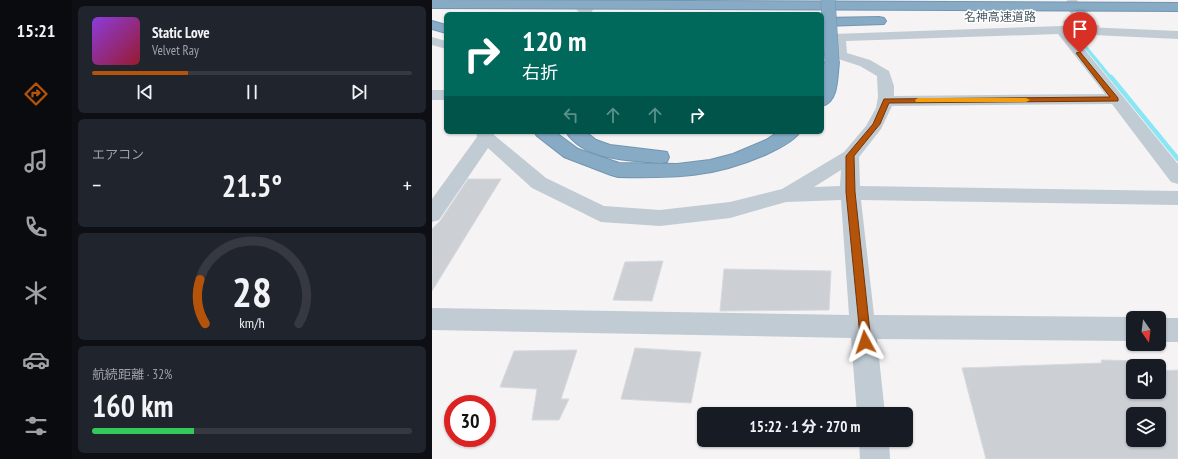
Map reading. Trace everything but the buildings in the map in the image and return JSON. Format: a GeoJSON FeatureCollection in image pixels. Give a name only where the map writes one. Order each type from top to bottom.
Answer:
{"type":"FeatureCollection","features":[{"type":"Feature","properties":{"kind":"highway"},"geometry":{"type":"LineString","coordinates":[[432,3],[554,0]]}},
{"type":"Feature","properties":{"kind":"highway"},"geometry":{"type":"LineString","coordinates":[[815,0],[815,12]]}},
{"type":"Feature","properties":{"kind":"highway"},"geometry":{"type":"LineString","coordinates":[[824,98],[826,96],[832,62],[828,0]]}},
{"type":"Feature","properties":{"kind":"highway"},"geometry":{"type":"LineString","coordinates":[[962,0],[1052,7]]}},
{"type":"Feature","properties":{"kind":"highway","name":"名神高速道路"},"geometry":{"type":"LineString","coordinates":[[432,3],[1178,7]]}},
{"type":"Feature","properties":{"kind":"highway"},"geometry":{"type":"LineString","coordinates":[[432,13],[444,13]]}},
{"type":"Feature","properties":{"kind":"highway","name":"名神高速道路"},"geometry":{"type":"LineString","coordinates":[[824,15],[1178,16]]}},
{"type":"Feature","properties":{"kind":"highway"},"geometry":{"type":"LineString","coordinates":[[960,19],[1079,16]]}},
{"type":"Feature","properties":{"kind":"highway"},"geometry":{"type":"LineString","coordinates":[[824,22],[889,21]]}},
{"type":"Feature","properties":{"kind":"highway"},"geometry":{"type":"LineString","coordinates":[[432,25],[444,28]]}},
{"type":"Feature","properties":{"kind":"highway"},"geometry":{"type":"LineString","coordinates":[[546,134],[571,153],[618,170],[677,171],[710,167],[739,159],[773,144],[788,134]]}},
{"type":"Feature","properties":{"kind":"highway"},"geometry":{"type":"LineString","coordinates":[[577,134],[589,144],[608,151],[668,158],[708,154],[738,145],[764,134]]}},
{"type":"Feature","properties":{"kind":"street"},"geometry":{"type":"LineString","coordinates":[[1063,30],[1178,177]]}},
{"type":"Feature","properties":{"kind":"street"},"geometry":{"type":"LineString","coordinates":[[786,195],[850,156],[877,124],[886,100],[887,84],[884,74],[865,63],[840,55],[839,37],[1063,30],[1178,35]]}},
{"type":"Feature","properties":{"kind":"street"},"geometry":{"type":"LineString","coordinates":[[432,41],[444,44]]}},
{"type":"Feature","properties":{"kind":"street"},"geometry":{"type":"LineString","coordinates":[[432,95],[444,95]]}},
{"type":"Feature","properties":{"kind":"street"},"geometry":{"type":"LineString","coordinates":[[886,100],[1116,99]]}},
{"type":"Feature","properties":{"kind":"street"},"geometry":{"type":"LineString","coordinates":[[432,214],[486,134],[539,182],[601,214],[660,218],[730,210],[786,195],[850,192],[1178,198]]}},
{"type":"Feature","properties":{"kind":"street"},"geometry":{"type":"LineString","coordinates":[[850,156],[850,192],[870,407]]}},
{"type":"Feature","properties":{"kind":"street"},"geometry":{"type":"LineString","coordinates":[[432,319],[864,327],[1126,329]]}},
{"type":"Feature","properties":{"kind":"street"},"geometry":{"type":"LineString","coordinates":[[1166,330],[1178,330]]}},
{"type":"Feature","properties":{"kind":"street"},"geometry":{"type":"LineString","coordinates":[[874,447],[875,459]]}},
{"type":"Feature","properties":{"kind":"waterway"},"geometry":{"type":"LineString","coordinates":[[1065,22],[1111,78]]}},
{"type":"Feature","properties":{"kind":"waterway"},"geometry":{"type":"LineString","coordinates":[[1111,77],[1178,159]]}},
{"type":"Feature","properties":{"kind":"tunnel"},"geometry":{"type":"LineString","coordinates":[[583,12],[592,0]]}},
{"type":"Feature","properties":{"kind":"tunnel"},"geometry":{"type":"LineString","coordinates":[[1068,0],[1095,31]]}},
{"type":"Feature","properties":{"kind":"slow traffic"},"geometry":{"type":"LineString","coordinates":[[918,100],[1026,100]]}},
{"type":"Feature","properties":{"kind":"route"},"geometry":{"type":"LineString","coordinates":[[865,342],[850,192],[850,156],[877,124],[886,100],[1116,99],[1080,53]]}}]}
